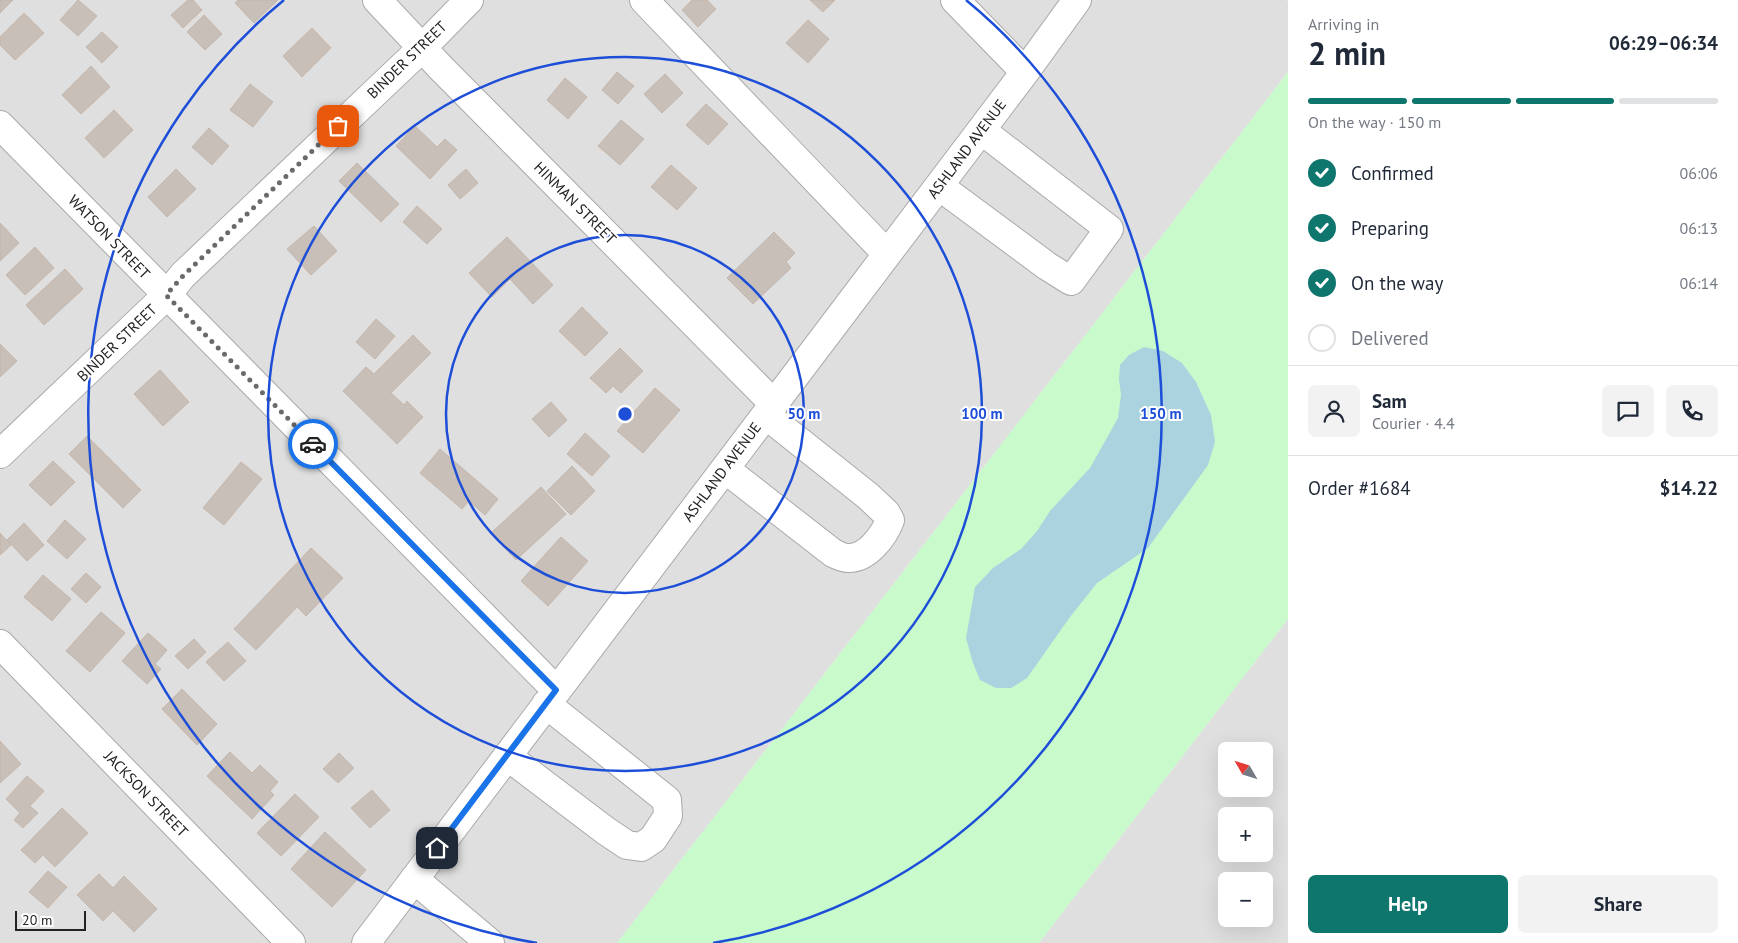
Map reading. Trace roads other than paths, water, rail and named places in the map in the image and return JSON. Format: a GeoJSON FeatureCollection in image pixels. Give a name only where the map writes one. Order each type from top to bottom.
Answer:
{"type":"FeatureCollection","features":[{"type":"Feature","properties":{"kind":"street","name":"HINMAN STREET"},"geometry":{"type":"LineString","coordinates":[[378,0],[770,410],[868,496],[886,513],[890,520],[887,528],[870,550],[861,555],[848,558],[833,553],[725,469]]}},
{"type":"Feature","properties":{"kind":"street","name":"BINDER STREET"},"geometry":{"type":"LineString","coordinates":[[0,454],[469,0]]}},
{"type":"Feature","properties":{"kind":"street"},"geometry":{"type":"LineString","coordinates":[[644,0],[887,254]]}},
{"type":"Feature","properties":{"kind":"street"},"geometry":{"type":"LineString","coordinates":[[955,0],[1025,72]]}},
{"type":"Feature","properties":{"kind":"street","name":"ASHLAND AVENUE"},"geometry":{"type":"LineString","coordinates":[[366,943],[1025,72],[1077,0]]}},
{"type":"Feature","properties":{"kind":"street","name":"WATSON STREET"},"geometry":{"type":"LineString","coordinates":[[0,125],[166,295],[551,697],[667,800],[668,816],[653,840],[641,847],[627,845],[606,832],[507,756]]}},
{"type":"Feature","properties":{"kind":"street"},"geometry":{"type":"LineString","coordinates":[[939,186],[1071,282],[1110,229],[981,130]]}},
{"type":"Feature","properties":{"kind":"street","name":"JACKSON STREET"},"geometry":{"type":"LineString","coordinates":[[0,644],[291,943]]}},
{"type":"Feature","properties":{"kind":"street"},"geometry":{"type":"LineString","coordinates":[[414,879],[490,943]]}},
{"type":"Feature","properties":{"kind":"water"},"geometry":{"type":"Polygon","coordinates":[[[1144,347],[1163,351],[1182,363],[1196,382],[1211,415],[1215,442],[1208,465],[1148,548],[1097,583],[1070,617],[1027,678],[1011,688],[996,688],[980,680],[966,638],[975,587],[993,568],[1021,549],[1037,531],[1050,511],[1090,468],[1118,418],[1121,395],[1120,365],[1129,355],[1144,347]]]}}]}
